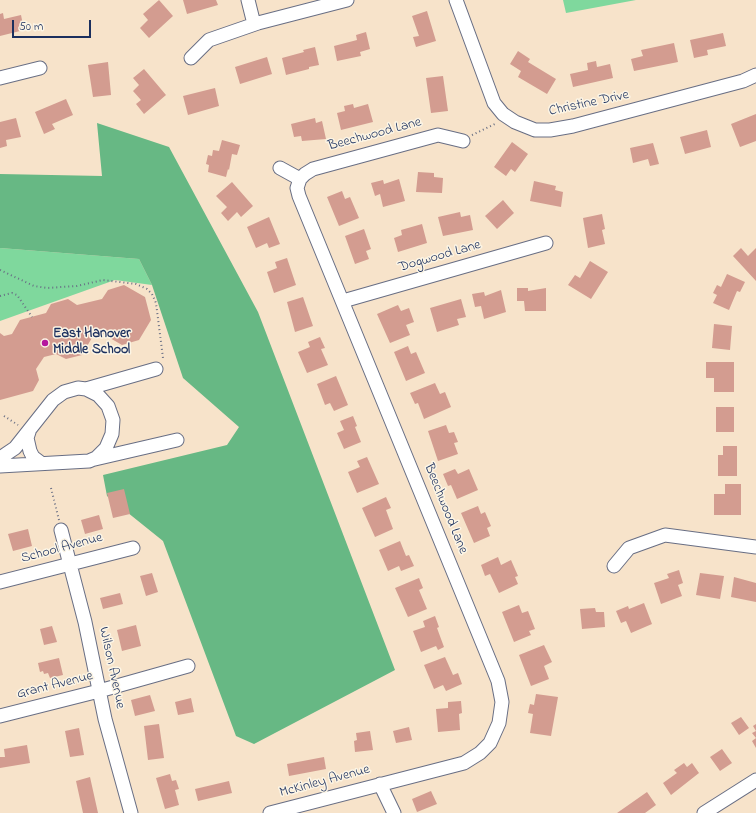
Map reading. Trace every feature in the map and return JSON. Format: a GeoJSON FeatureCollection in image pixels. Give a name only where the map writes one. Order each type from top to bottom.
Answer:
{"type":"FeatureCollection","features":[{"type":"Feature","properties":{"kind":"street"},"geometry":{"type":"LineString","coordinates":[[248,0],[254,24]]}},
{"type":"Feature","properties":{"kind":"street"},"geometry":{"type":"LineString","coordinates":[[191,58],[209,40],[254,24],[348,0]]}},
{"type":"Feature","properties":{"kind":"street","name":"Christine Drive"},"geometry":{"type":"LineString","coordinates":[[456,0],[490,96],[505,115],[515,122],[535,130],[550,130],[573,126],[683,98],[743,81],[756,75]]}},
{"type":"Feature","properties":{"kind":"street"},"geometry":{"type":"LineString","coordinates":[[0,78],[40,68]]}},
{"type":"Feature","properties":{"kind":"street","name":"Beechwood Lane"},"geometry":{"type":"LineString","coordinates":[[380,784],[464,763],[474,758],[490,743],[497,730],[502,702],[498,680],[297,188],[300,179],[313,169],[438,135],[463,141]]}},
{"type":"Feature","properties":{"kind":"street"},"geometry":{"type":"LineString","coordinates":[[280,168],[300,179]]}},
{"type":"Feature","properties":{"kind":"street","name":"Dogwood Lane"},"geometry":{"type":"LineString","coordinates":[[343,301],[546,243]]}},
{"type":"Feature","properties":{"kind":"street"},"geometry":{"type":"LineString","coordinates":[[0,458],[15,448],[23,428],[58,396],[71,389],[86,389],[160,363]]}},
{"type":"Feature","properties":{"kind":"street"},"geometry":{"type":"LineString","coordinates":[[86,389],[104,400],[113,420],[112,434],[106,448],[96,458],[89,460]]}},
{"type":"Feature","properties":{"kind":"street"},"geometry":{"type":"LineString","coordinates":[[23,428],[30,451],[41,463]]}},
{"type":"Feature","properties":{"kind":"street"},"geometry":{"type":"LineString","coordinates":[[0,466],[89,460],[177,440]]}},
{"type":"Feature","properties":{"kind":"street","name":"Wilson Avenue"},"geometry":{"type":"LineString","coordinates":[[61,530],[85,622],[99,691],[131,813]]}},
{"type":"Feature","properties":{"kind":"street"},"geometry":{"type":"LineString","coordinates":[[614,566],[629,548],[665,535],[756,547]]}},
{"type":"Feature","properties":{"kind":"street","name":"School Avenue"},"geometry":{"type":"LineString","coordinates":[[0,582],[133,548]]}},
{"type":"Feature","properties":{"kind":"street","name":"Grant Avenue"},"geometry":{"type":"LineString","coordinates":[[0,716],[99,691],[188,666]]}},
{"type":"Feature","properties":{"kind":"street"},"geometry":{"type":"LineString","coordinates":[[704,813],[756,780]]}},
{"type":"Feature","properties":{"kind":"street","name":"McKinley Avenue"},"geometry":{"type":"LineString","coordinates":[[270,813],[380,784],[394,813]]}},
{"type":"Feature","properties":{"kind":"path"},"geometry":{"type":"LineString","coordinates":[[463,141],[500,122],[505,115]]}},
{"type":"Feature","properties":{"kind":"path"},"geometry":{"type":"LineString","coordinates":[[0,270],[34,286],[47,288],[77,286],[103,280],[136,284],[147,289],[152,294],[156,303],[160,363]]}},
{"type":"Feature","properties":{"kind":"path"},"geometry":{"type":"LineString","coordinates":[[0,296],[12,293],[17,295],[32,317]]}},
{"type":"Feature","properties":{"kind":"path"},"geometry":{"type":"LineString","coordinates":[[4,416],[23,428]]}},
{"type":"Feature","properties":{"kind":"path"},"geometry":{"type":"LineString","coordinates":[[51,488],[61,530]]}},
{"type":"Feature","properties":{"kind":"green space"},"geometry":{"type":"Polygon","coordinates":[[[563,0],[636,0],[566,13],[563,0]]]}},
{"type":"Feature","properties":{"kind":"green space"},"geometry":{"type":"Polygon","coordinates":[[[97,123],[169,147],[258,312],[395,670],[254,744],[236,736],[163,541],[107,496],[103,475],[227,445],[239,427],[183,378],[152,285],[139,259],[0,248],[0,174],[102,176],[97,123]]]}},
{"type":"Feature","properties":{"kind":"green space"},"geometry":{"type":"Polygon","coordinates":[[[0,248],[139,259],[152,285],[115,280],[0,321],[0,248]]]}},
{"type":"Feature","properties":{"kind":"building"},"geometry":{"type":"Polygon","coordinates":[[[159,0],[173,16],[149,38],[140,28],[148,20],[143,14],[159,0]]]}},
{"type":"Feature","properties":{"kind":"building"},"geometry":{"type":"Polygon","coordinates":[[[183,0],[216,0],[218,5],[187,14],[183,0]]]}},
{"type":"Feature","properties":{"kind":"building"},"geometry":{"type":"Polygon","coordinates":[[[427,11],[436,41],[416,47],[413,37],[419,36],[412,16],[427,11]]]}},
{"type":"Feature","properties":{"kind":"building"},"geometry":{"type":"Polygon","coordinates":[[[3,13],[4,19],[21,15],[24,30],[0,36],[0,14],[3,13]]]}},
{"type":"Feature","properties":{"kind":"building"},"geometry":{"type":"Polygon","coordinates":[[[366,32],[370,49],[360,52],[361,56],[337,61],[334,46],[357,40],[356,35],[366,32]]]}},
{"type":"Feature","properties":{"kind":"building"},"geometry":{"type":"Polygon","coordinates":[[[723,33],[726,46],[707,50],[708,55],[694,58],[690,40],[723,33]]]}},
{"type":"Feature","properties":{"kind":"building"},"geometry":{"type":"Polygon","coordinates":[[[674,43],[678,62],[634,71],[631,59],[643,56],[641,50],[674,43]]]}},
{"type":"Feature","properties":{"kind":"building"},"geometry":{"type":"Polygon","coordinates":[[[315,47],[319,65],[286,75],[282,58],[304,52],[303,50],[315,47]]]}},
{"type":"Feature","properties":{"kind":"building"},"geometry":{"type":"Polygon","coordinates":[[[518,51],[530,59],[528,62],[556,79],[547,94],[518,77],[521,71],[510,64],[518,51]]]}},
{"type":"Feature","properties":{"kind":"building"},"geometry":{"type":"Polygon","coordinates":[[[267,57],[272,74],[240,84],[235,67],[267,57]]]}},
{"type":"Feature","properties":{"kind":"building"},"geometry":{"type":"Polygon","coordinates":[[[596,61],[597,67],[610,64],[613,78],[573,87],[570,74],[588,70],[587,63],[596,61]]]}},
{"type":"Feature","properties":{"kind":"building"},"geometry":{"type":"Polygon","coordinates":[[[108,62],[111,95],[93,97],[88,65],[108,62]]]}},
{"type":"Feature","properties":{"kind":"building"},"geometry":{"type":"Polygon","coordinates":[[[144,69],[166,95],[144,114],[136,104],[141,100],[133,91],[139,85],[133,78],[144,69]]]}},
{"type":"Feature","properties":{"kind":"building"},"geometry":{"type":"Polygon","coordinates":[[[443,76],[448,111],[431,113],[426,78],[443,76]]]}},
{"type":"Feature","properties":{"kind":"building"},"geometry":{"type":"Polygon","coordinates":[[[215,88],[219,106],[188,115],[183,96],[215,88]]]}},
{"type":"Feature","properties":{"kind":"building"},"geometry":{"type":"Polygon","coordinates":[[[66,99],[73,115],[52,124],[55,129],[44,134],[35,112],[66,99]]]}},
{"type":"Feature","properties":{"kind":"building"},"geometry":{"type":"Polygon","coordinates":[[[353,104],[354,108],[368,104],[373,122],[341,130],[337,113],[345,111],[344,106],[353,104]]]}},
{"type":"Feature","properties":{"kind":"building"},"geometry":{"type":"Polygon","coordinates":[[[756,114],[756,141],[740,147],[731,124],[756,114]]]}},
{"type":"Feature","properties":{"kind":"building"},"geometry":{"type":"Polygon","coordinates":[[[16,118],[21,137],[6,140],[7,146],[0,148],[0,122],[16,118]]]}},
{"type":"Feature","properties":{"kind":"building"},"geometry":{"type":"Polygon","coordinates":[[[315,118],[316,123],[322,121],[326,139],[302,141],[301,136],[294,137],[291,124],[315,118]]]}},
{"type":"Feature","properties":{"kind":"building"},"geometry":{"type":"Polygon","coordinates":[[[707,130],[711,147],[685,154],[680,137],[707,130]]]}},
{"type":"Feature","properties":{"kind":"building"},"geometry":{"type":"Polygon","coordinates":[[[222,140],[240,145],[237,155],[232,154],[226,177],[208,172],[209,165],[206,164],[208,155],[212,156],[213,150],[219,151],[222,140]]]}},
{"type":"Feature","properties":{"kind":"building"},"geometry":{"type":"Polygon","coordinates":[[[512,142],[528,154],[515,172],[511,169],[506,176],[494,167],[512,142]]]}},
{"type":"Feature","properties":{"kind":"building"},"geometry":{"type":"Polygon","coordinates":[[[653,143],[659,164],[650,166],[648,159],[633,163],[630,148],[653,143]]]}},
{"type":"Feature","properties":{"kind":"building"},"geometry":{"type":"Polygon","coordinates":[[[418,172],[434,173],[434,177],[443,178],[442,193],[416,192],[418,172]]]}},
{"type":"Feature","properties":{"kind":"building"},"geometry":{"type":"Polygon","coordinates":[[[399,179],[405,201],[383,207],[380,194],[375,196],[371,183],[383,180],[384,184],[399,179]]]}},
{"type":"Feature","properties":{"kind":"building"},"geometry":{"type":"Polygon","coordinates":[[[534,181],[556,186],[555,190],[563,192],[561,207],[530,201],[534,181]]]}},
{"type":"Feature","properties":{"kind":"building"},"geometry":{"type":"Polygon","coordinates":[[[232,182],[253,206],[241,217],[237,212],[228,221],[221,213],[227,207],[216,196],[232,182]]]}},
{"type":"Feature","properties":{"kind":"building"},"geometry":{"type":"Polygon","coordinates":[[[342,191],[345,199],[350,197],[359,218],[339,226],[327,197],[342,191]]]}},
{"type":"Feature","properties":{"kind":"building"},"geometry":{"type":"Polygon","coordinates":[[[503,200],[514,213],[497,229],[485,216],[503,200]]]}},
{"type":"Feature","properties":{"kind":"building"},"geometry":{"type":"Polygon","coordinates":[[[460,212],[461,217],[470,215],[473,230],[443,236],[438,217],[460,212]]]}},
{"type":"Feature","properties":{"kind":"building"},"geometry":{"type":"Polygon","coordinates":[[[602,214],[605,229],[602,230],[605,244],[588,248],[583,218],[602,214]]]}},
{"type":"Feature","properties":{"kind":"building"},"geometry":{"type":"Polygon","coordinates":[[[269,217],[280,244],[269,248],[267,243],[256,248],[247,227],[269,217]]]}},
{"type":"Feature","properties":{"kind":"building"},"geometry":{"type":"Polygon","coordinates":[[[422,224],[427,243],[398,252],[394,238],[402,235],[401,230],[422,224]]]}},
{"type":"Feature","properties":{"kind":"building"},"geometry":{"type":"Polygon","coordinates":[[[364,229],[371,249],[366,251],[369,259],[355,264],[345,236],[364,229]]]}},
{"type":"Feature","properties":{"kind":"building"},"geometry":{"type":"Polygon","coordinates":[[[741,248],[748,256],[756,248],[756,281],[733,256],[741,248]]]}},
{"type":"Feature","properties":{"kind":"building"},"geometry":{"type":"Polygon","coordinates":[[[287,258],[296,285],[274,293],[267,272],[277,268],[275,262],[287,258]]]}},
{"type":"Feature","properties":{"kind":"building"},"geometry":{"type":"Polygon","coordinates":[[[590,261],[608,272],[591,299],[568,285],[575,275],[580,278],[590,261]]]}},
{"type":"Feature","properties":{"kind":"building"},"geometry":{"type":"Polygon","coordinates":[[[727,274],[745,282],[740,292],[737,291],[729,310],[713,303],[717,295],[713,293],[717,285],[721,287],[727,274]]]}},
{"type":"Feature","properties":{"kind":"building","name":"East Hanover Middle School"},"geometry":{"type":"Polygon","coordinates":[[[124,285],[145,297],[151,320],[139,340],[122,345],[103,334],[93,336],[82,355],[66,359],[56,354],[44,357],[36,369],[39,380],[33,391],[0,400],[0,333],[4,336],[12,334],[20,320],[46,313],[51,304],[68,299],[77,305],[102,299],[108,290],[124,285]]]}},
{"type":"Feature","properties":{"kind":"building"},"geometry":{"type":"Polygon","coordinates":[[[517,288],[528,288],[528,291],[546,288],[546,311],[525,311],[524,301],[517,301],[517,288]]]}},
{"type":"Feature","properties":{"kind":"building"},"geometry":{"type":"Polygon","coordinates":[[[501,290],[506,312],[484,319],[481,306],[475,307],[472,294],[484,292],[485,296],[501,290]]]}},
{"type":"Feature","properties":{"kind":"building"},"geometry":{"type":"Polygon","coordinates":[[[303,297],[313,326],[295,332],[287,302],[303,297]]]}},
{"type":"Feature","properties":{"kind":"building"},"geometry":{"type":"Polygon","coordinates":[[[461,299],[466,317],[457,319],[459,325],[437,332],[430,308],[461,299]]]}},
{"type":"Feature","properties":{"kind":"building"},"geometry":{"type":"Polygon","coordinates":[[[398,305],[401,311],[409,308],[414,322],[406,325],[410,335],[390,343],[377,314],[398,305]]]}},
{"type":"Feature","properties":{"kind":"building"},"geometry":{"type":"Polygon","coordinates":[[[714,324],[732,326],[730,350],[712,348],[714,324]]]}},
{"type":"Feature","properties":{"kind":"building"},"geometry":{"type":"Polygon","coordinates":[[[320,337],[325,348],[321,349],[328,365],[307,373],[298,352],[310,347],[308,342],[320,337]]]}},
{"type":"Feature","properties":{"kind":"building"},"geometry":{"type":"Polygon","coordinates":[[[408,346],[411,354],[416,352],[425,373],[406,381],[394,352],[408,346]]]}},
{"type":"Feature","properties":{"kind":"building"},"geometry":{"type":"Polygon","coordinates":[[[706,362],[734,362],[734,392],[714,392],[714,378],[706,378],[706,362]]]}},
{"type":"Feature","properties":{"kind":"building"},"geometry":{"type":"Polygon","coordinates":[[[336,376],[348,405],[334,411],[330,403],[325,405],[317,384],[336,376]]]}},
{"type":"Feature","properties":{"kind":"building"},"geometry":{"type":"Polygon","coordinates":[[[435,383],[440,394],[445,392],[451,407],[424,419],[418,403],[415,404],[410,393],[435,383]]]}},
{"type":"Feature","properties":{"kind":"building"},"geometry":{"type":"Polygon","coordinates":[[[716,407],[734,407],[734,432],[716,432],[716,407]]]}},
{"type":"Feature","properties":{"kind":"building"},"geometry":{"type":"Polygon","coordinates":[[[353,416],[357,426],[355,427],[361,442],[344,449],[337,433],[344,430],[340,421],[353,416]]]}},
{"type":"Feature","properties":{"kind":"building"},"geometry":{"type":"Polygon","coordinates":[[[446,425],[449,433],[454,432],[458,442],[454,443],[458,454],[438,461],[428,431],[446,425]]]}},
{"type":"Feature","properties":{"kind":"building"},"geometry":{"type":"Polygon","coordinates":[[[723,446],[737,446],[737,476],[718,476],[718,455],[723,455],[723,446]]]}},
{"type":"Feature","properties":{"kind":"building"},"geometry":{"type":"Polygon","coordinates":[[[367,457],[379,484],[357,493],[348,472],[360,467],[357,461],[367,457]]]}},
{"type":"Feature","properties":{"kind":"building"},"geometry":{"type":"Polygon","coordinates":[[[455,469],[458,474],[469,469],[478,490],[457,499],[451,485],[448,486],[443,474],[455,469]]]}},
{"type":"Feature","properties":{"kind":"building"},"geometry":{"type":"Polygon","coordinates":[[[725,484],[741,484],[741,515],[714,515],[714,494],[725,494],[725,484]]]}},
{"type":"Feature","properties":{"kind":"building"},"geometry":{"type":"Polygon","coordinates":[[[124,489],[130,514],[113,518],[107,493],[124,489]]]}},
{"type":"Feature","properties":{"kind":"building"},"geometry":{"type":"Polygon","coordinates":[[[386,497],[391,508],[386,510],[393,529],[375,537],[362,508],[386,497]]]}},
{"type":"Feature","properties":{"kind":"building"},"geometry":{"type":"Polygon","coordinates":[[[478,506],[481,514],[485,512],[491,526],[487,528],[490,536],[474,543],[461,513],[478,506]]]}},
{"type":"Feature","properties":{"kind":"building"},"geometry":{"type":"Polygon","coordinates":[[[99,515],[103,529],[85,534],[81,520],[99,515]]]}},
{"type":"Feature","properties":{"kind":"building"},"geometry":{"type":"Polygon","coordinates":[[[28,529],[32,546],[13,551],[8,534],[28,529]]]}},
{"type":"Feature","properties":{"kind":"building"},"geometry":{"type":"Polygon","coordinates":[[[400,541],[406,556],[409,555],[414,566],[401,571],[399,566],[388,571],[379,550],[400,541]]]}},
{"type":"Feature","properties":{"kind":"building"},"geometry":{"type":"Polygon","coordinates":[[[498,557],[501,565],[511,560],[518,576],[515,577],[518,584],[499,593],[490,574],[485,576],[481,565],[498,557]]]}},
{"type":"Feature","properties":{"kind":"building"},"geometry":{"type":"Polygon","coordinates":[[[679,570],[683,583],[678,585],[682,596],[661,604],[654,583],[669,578],[667,574],[679,570]]]}},
{"type":"Feature","properties":{"kind":"building"},"geometry":{"type":"Polygon","coordinates":[[[152,573],[158,592],[146,596],[140,576],[152,573]]]}},
{"type":"Feature","properties":{"kind":"building"},"geometry":{"type":"Polygon","coordinates":[[[700,573],[724,576],[720,599],[696,595],[700,573]]]}},
{"type":"Feature","properties":{"kind":"building"},"geometry":{"type":"Polygon","coordinates":[[[734,577],[756,583],[756,602],[731,597],[734,577]]]}},
{"type":"Feature","properties":{"kind":"building"},"geometry":{"type":"Polygon","coordinates":[[[419,578],[423,588],[419,590],[427,609],[408,617],[395,588],[419,578]]]}},
{"type":"Feature","properties":{"kind":"building"},"geometry":{"type":"Polygon","coordinates":[[[120,593],[123,604],[103,609],[100,598],[120,593]]]}},
{"type":"Feature","properties":{"kind":"building"},"geometry":{"type":"Polygon","coordinates":[[[644,603],[652,624],[631,633],[626,621],[621,623],[616,611],[628,606],[629,609],[644,603]]]}},
{"type":"Feature","properties":{"kind":"building"},"geometry":{"type":"Polygon","coordinates":[[[519,605],[522,613],[528,611],[535,629],[529,631],[531,635],[514,642],[502,612],[519,605]]]}},
{"type":"Feature","properties":{"kind":"building"},"geometry":{"type":"Polygon","coordinates":[[[595,608],[596,612],[604,612],[605,627],[582,629],[580,609],[595,608]]]}},
{"type":"Feature","properties":{"kind":"building"},"geometry":{"type":"Polygon","coordinates":[[[435,616],[439,627],[437,628],[444,647],[438,650],[436,646],[421,652],[413,631],[425,627],[423,621],[435,616]]]}},
{"type":"Feature","properties":{"kind":"building"},"geometry":{"type":"Polygon","coordinates":[[[136,625],[141,646],[122,651],[117,630],[136,625]]]}},
{"type":"Feature","properties":{"kind":"building"},"geometry":{"type":"Polygon","coordinates":[[[52,626],[57,642],[44,645],[40,629],[52,626]]]}},
{"type":"Feature","properties":{"kind":"building"},"geometry":{"type":"Polygon","coordinates":[[[544,645],[552,662],[544,666],[549,679],[531,686],[519,655],[544,645]]]}},
{"type":"Feature","properties":{"kind":"building"},"geometry":{"type":"Polygon","coordinates":[[[445,657],[453,675],[458,673],[462,684],[446,691],[443,685],[434,689],[424,665],[445,657]]]}},
{"type":"Feature","properties":{"kind":"building"},"geometry":{"type":"Polygon","coordinates":[[[59,658],[63,675],[50,678],[48,673],[44,674],[43,671],[40,672],[38,663],[59,658]]]}},
{"type":"Feature","properties":{"kind":"building"},"geometry":{"type":"Polygon","coordinates":[[[536,694],[558,697],[551,736],[530,733],[533,714],[528,713],[530,704],[534,705],[536,694]]]}},
{"type":"Feature","properties":{"kind":"building"},"geometry":{"type":"Polygon","coordinates":[[[150,695],[155,711],[135,716],[131,700],[150,695]]]}},
{"type":"Feature","properties":{"kind":"building"},"geometry":{"type":"Polygon","coordinates":[[[191,698],[194,712],[178,715],[175,702],[191,698]]]}},
{"type":"Feature","properties":{"kind":"building"},"geometry":{"type":"Polygon","coordinates":[[[461,701],[462,713],[459,714],[460,730],[438,732],[436,709],[448,708],[448,702],[461,701]]]}},
{"type":"Feature","properties":{"kind":"building"},"geometry":{"type":"Polygon","coordinates":[[[741,717],[749,728],[739,735],[731,723],[741,717]]]}},
{"type":"Feature","properties":{"kind":"building"},"geometry":{"type":"Polygon","coordinates":[[[159,724],[164,758],[148,760],[144,726],[159,724]]]}},
{"type":"Feature","properties":{"kind":"building"},"geometry":{"type":"Polygon","coordinates":[[[756,724],[756,731],[753,726],[756,724]]]}},
{"type":"Feature","properties":{"kind":"building"},"geometry":{"type":"Polygon","coordinates":[[[409,727],[412,740],[396,743],[393,731],[409,727]]]}},
{"type":"Feature","properties":{"kind":"building"},"geometry":{"type":"Polygon","coordinates":[[[79,728],[84,755],[70,757],[65,731],[79,728]]]}},
{"type":"Feature","properties":{"kind":"building"},"geometry":{"type":"Polygon","coordinates":[[[370,731],[373,750],[355,752],[354,741],[357,740],[356,733],[370,731]]]}},
{"type":"Feature","properties":{"kind":"building"},"geometry":{"type":"Polygon","coordinates":[[[756,731],[756,738],[752,733],[756,731]]]}},
{"type":"Feature","properties":{"kind":"building"},"geometry":{"type":"Polygon","coordinates":[[[756,738],[756,748],[752,741],[756,738]]]}},
{"type":"Feature","properties":{"kind":"building"},"geometry":{"type":"Polygon","coordinates":[[[27,745],[30,763],[0,768],[0,757],[5,757],[4,749],[27,745]]]}},
{"type":"Feature","properties":{"kind":"building"},"geometry":{"type":"Polygon","coordinates":[[[722,749],[732,763],[720,771],[710,757],[722,749]]]}},
{"type":"Feature","properties":{"kind":"building"},"geometry":{"type":"Polygon","coordinates":[[[324,757],[326,769],[289,776],[287,764],[324,757]]]}},
{"type":"Feature","properties":{"kind":"building"},"geometry":{"type":"Polygon","coordinates":[[[684,763],[687,767],[692,763],[699,773],[671,795],[663,783],[677,773],[674,770],[684,763]]]}},
{"type":"Feature","properties":{"kind":"building"},"geometry":{"type":"Polygon","coordinates":[[[170,774],[172,781],[176,780],[179,789],[175,790],[179,805],[165,809],[156,778],[170,774]]]}},
{"type":"Feature","properties":{"kind":"building"},"geometry":{"type":"Polygon","coordinates":[[[90,777],[98,813],[83,813],[76,781],[90,777]]]}},
{"type":"Feature","properties":{"kind":"building"},"geometry":{"type":"Polygon","coordinates":[[[229,781],[232,793],[198,801],[195,789],[229,781]]]}},
{"type":"Feature","properties":{"kind":"building"},"geometry":{"type":"Polygon","coordinates":[[[431,791],[437,804],[417,812],[412,799],[431,791]]]}},
{"type":"Feature","properties":{"kind":"building"},"geometry":{"type":"Polygon","coordinates":[[[647,792],[656,805],[645,813],[617,813],[647,792]]]}},
{"type":"Feature","properties":{"kind":"place","name":"East Hanover Middle School"},"geometry":{"type":"Point","coordinates":[45,343]}}]}
